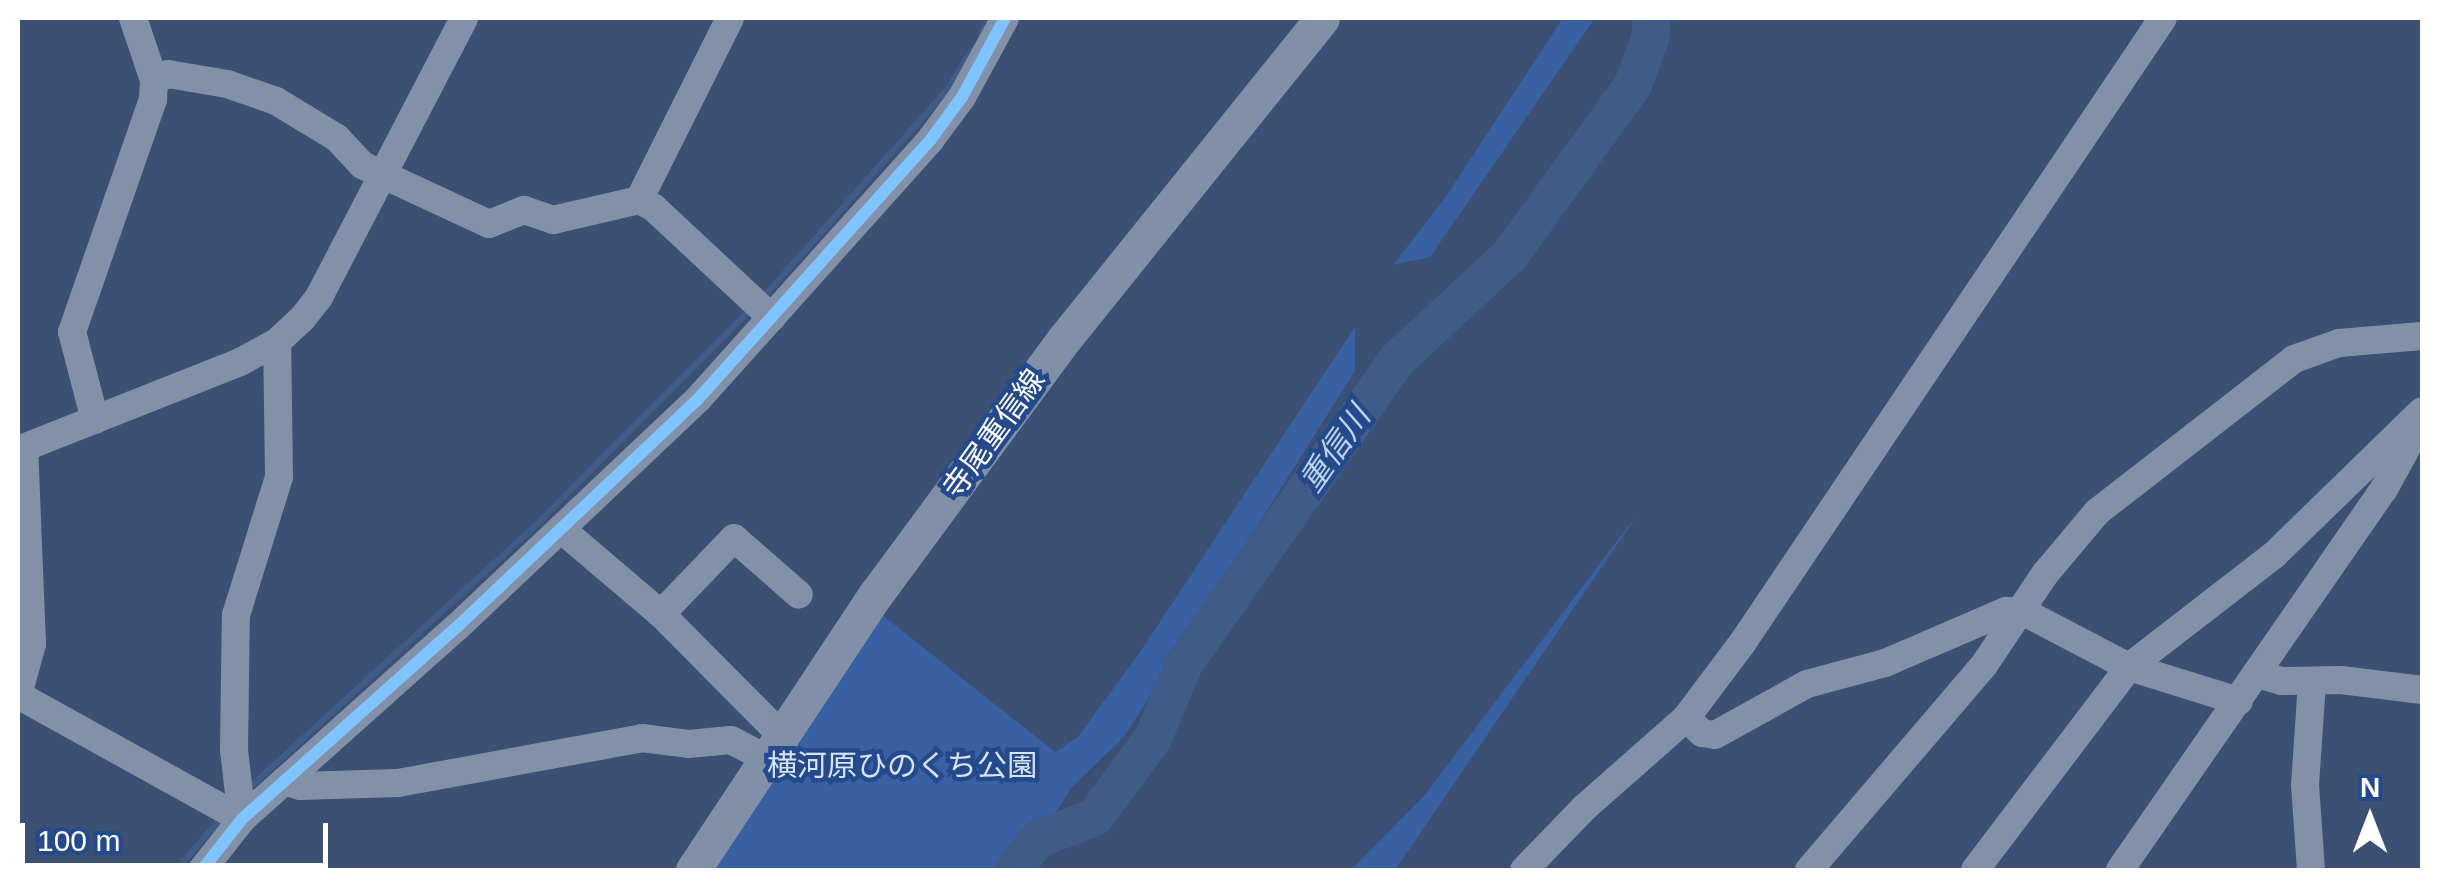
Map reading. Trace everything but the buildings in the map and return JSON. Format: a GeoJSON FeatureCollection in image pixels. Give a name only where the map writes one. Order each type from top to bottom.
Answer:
{"type":"FeatureCollection","features":[{"type":"Feature","properties":{"kind":"main road","name":"寺尾重信線"},"geometry":{"type":"LineString","coordinates":[[693,870],[876,594],[1065,338],[1322,18]]}},
{"type":"Feature","properties":{"kind":"street"},"geometry":{"type":"LineString","coordinates":[[96,420],[72,332],[153,100],[154,80],[133,18]]}},
{"type":"Feature","properties":{"kind":"street"},"geometry":{"type":"LineString","coordinates":[[242,820],[18,695],[32,644],[21,449],[240,362],[277,342],[319,297],[464,18]]}},
{"type":"Feature","properties":{"kind":"street"},"geometry":{"type":"LineString","coordinates":[[639,200],[730,18]]}},
{"type":"Feature","properties":{"kind":"street"},"geometry":{"type":"LineString","coordinates":[[202,870],[242,820],[698,399],[931,139],[962,97],[1005,18]]}},
{"type":"Feature","properties":{"kind":"street"},"geometry":{"type":"LineString","coordinates":[[1524,870],[1584,808],[1686,718],[1743,642],[2163,18]]}},
{"type":"Feature","properties":{"kind":"street"},"geometry":{"type":"LineString","coordinates":[[154,80],[168,74],[227,84],[276,101],[337,138],[362,165],[489,224],[524,210],[553,220],[639,200],[654,208],[772,318]]}},
{"type":"Feature","properties":{"kind":"street"},"geometry":{"type":"LineString","coordinates":[[1809,870],[1952,705],[2062,552],[2097,512],[2294,360],[2338,343],[2422,336]]}},
{"type":"Feature","properties":{"kind":"street"},"geometry":{"type":"LineString","coordinates":[[242,820],[234,750],[236,615],[278,477],[277,342]]}},
{"type":"Feature","properties":{"kind":"street"},"geometry":{"type":"LineString","coordinates":[[1975,870],[2129,668],[2274,555],[2422,415]]}},
{"type":"Feature","properties":{"kind":"street"},"geometry":{"type":"LineString","coordinates":[[2120,870],[2384,489],[2422,415]]}},
{"type":"Feature","properties":{"kind":"street"},"geometry":{"type":"LineString","coordinates":[[561,529],[662,614],[775,747]]}},
{"type":"Feature","properties":{"kind":"street"},"geometry":{"type":"LineString","coordinates":[[662,614],[734,538],[799,595]]}},
{"type":"Feature","properties":{"kind":"street"},"geometry":{"type":"LineString","coordinates":[[1686,718],[1702,733],[1715,735],[1806,684],[1885,663],[1990,614],[2022,612],[2129,668],[2239,701]]}},
{"type":"Feature","properties":{"kind":"street"},"geometry":{"type":"LineString","coordinates":[[2257,674],[2282,681],[2422,690]]}},
{"type":"Feature","properties":{"kind":"street"},"geometry":{"type":"LineString","coordinates":[[2312,681],[2305,785],[2312,870]]}},
{"type":"Feature","properties":{"kind":"street"},"geometry":{"type":"LineString","coordinates":[[284,781],[300,786],[398,783],[642,738],[688,744],[731,740],[775,747]]}},
{"type":"Feature","properties":{"kind":"green space"},"geometry":{"type":"Polygon","coordinates":[[[1563,18],[1595,18],[1430,257],[1393,265],[1445,198],[1563,18]]]}},
{"type":"Feature","properties":{"kind":"green space","name":"横河原ひのくち公園"},"geometry":{"type":"Polygon","coordinates":[[[1355,327],[1355,371],[1124,737],[1072,787],[1019,870],[701,870],[881,614],[1055,752],[1078,737],[1140,652],[1355,327]]]}},
{"type":"Feature","properties":{"kind":"green space"},"geometry":{"type":"Polygon","coordinates":[[[1642,508],[1395,870],[1351,870],[1424,796],[1642,508]]]}},
{"type":"Feature","properties":{"kind":"waterway"},"geometry":{"type":"LineString","coordinates":[[981,35],[988,18]]}},
{"type":"Feature","properties":{"kind":"waterway","name":"重信川"},"geometry":{"type":"LineString","coordinates":[[1013,870],[1038,839],[1095,817],[1153,738],[1184,664],[1396,361],[1510,255],[1633,85],[1650,38],[1652,18]]}},
{"type":"Feature","properties":{"kind":"waterway"},"geometry":{"type":"LineString","coordinates":[[761,300],[947,90],[972,50]]}},
{"type":"Feature","properties":{"kind":"waterway"},"geometry":{"type":"LineString","coordinates":[[248,789],[531,530],[752,308]]}},
{"type":"Feature","properties":{"kind":"waterway"},"geometry":{"type":"LineString","coordinates":[[176,870],[222,817]]}},
{"type":"Feature","properties":{"kind":"transit line"},"geometry":{"type":"LineString","coordinates":[[202,870],[242,819],[457,627],[698,399],[931,139],[962,97],[1005,18]]}}]}
